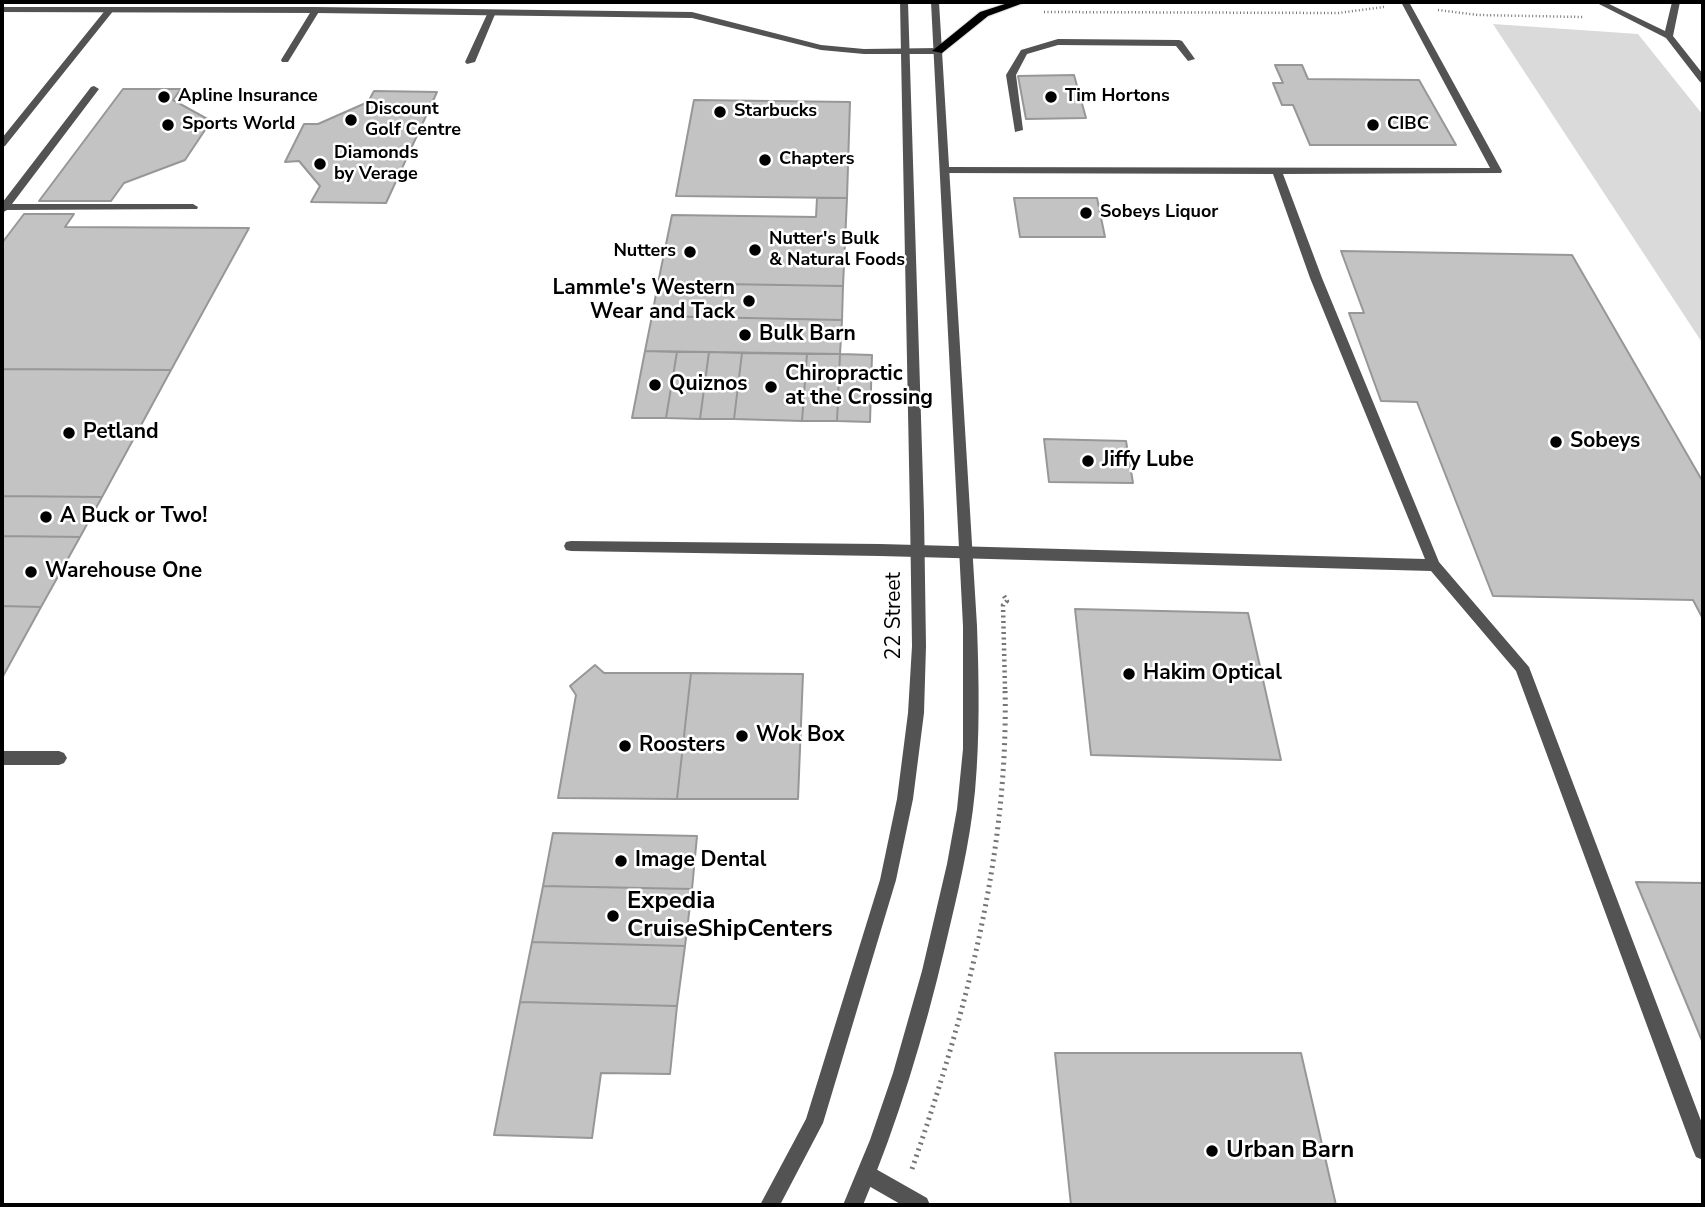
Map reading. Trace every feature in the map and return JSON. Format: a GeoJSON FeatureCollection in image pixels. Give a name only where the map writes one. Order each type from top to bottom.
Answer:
{"type":"FeatureCollection","features":[{"type":"Feature","properties":{"kind":"main road"},"geometry":{"type":"LineString","coordinates":[[938,51],[984,14],[1021,2]]}},
{"type":"Feature","properties":{"kind":"street","name":"22 Street"},"geometry":{"type":"LineString","coordinates":[[770,1205],[814,1123],[888,880],[905,799],[916,713],[919,646],[918,552],[904,2]]}},
{"type":"Feature","properties":{"kind":"street"},"geometry":{"type":"LineString","coordinates":[[853,1205],[893,1106],[923,1004],[959,845],[967,792],[973,707],[967,554],[935,2]]}},
{"type":"Feature","properties":{"kind":"street"},"geometry":{"type":"LineString","coordinates":[[945,170],[1497,171],[1405,2]]}},
{"type":"Feature","properties":{"kind":"street"},"geometry":{"type":"LineString","coordinates":[[1599,2],[1670,36],[1703,80]]}},
{"type":"Feature","properties":{"kind":"street"},"geometry":{"type":"LineString","coordinates":[[1670,36],[1670,22],[1676,2]]}},
{"type":"Feature","properties":{"kind":"street"},"geometry":{"type":"LineString","coordinates":[[2,10],[316,10],[692,15],[723,21],[776,38],[840,50],[938,51]]}},
{"type":"Feature","properties":{"kind":"street"},"geometry":{"type":"LineString","coordinates":[[2,144],[110,10]]}},
{"type":"Feature","properties":{"kind":"street"},"geometry":{"type":"LineString","coordinates":[[285,60],[316,10]]}},
{"type":"Feature","properties":{"kind":"street"},"geometry":{"type":"LineString","coordinates":[[470,62],[492,12]]}},
{"type":"Feature","properties":{"kind":"street"},"geometry":{"type":"LineString","coordinates":[[1018,130],[1011,75],[1024,52],[1058,42],[1179,43],[1191,59]]}},
{"type":"Feature","properties":{"kind":"street"},"geometry":{"type":"LineString","coordinates":[[1687,59],[1703,60]]}},
{"type":"Feature","properties":{"kind":"street"},"geometry":{"type":"LineString","coordinates":[[2,208],[94,89]]}},
{"type":"Feature","properties":{"kind":"street"},"geometry":{"type":"LineString","coordinates":[[1277,171],[1316,278],[1434,565],[1522,667],[1703,1150]]}},
{"type":"Feature","properties":{"kind":"street"},"geometry":{"type":"LineString","coordinates":[[2,208],[193,207]]}},
{"type":"Feature","properties":{"kind":"street"},"geometry":{"type":"LineString","coordinates":[[571,546],[1434,565]]}},
{"type":"Feature","properties":{"kind":"street"},"geometry":{"type":"LineString","coordinates":[[2,758],[59,758]]}},
{"type":"Feature","properties":{"kind":"street"},"geometry":{"type":"LineString","coordinates":[[867,1174],[920,1205]]}},
{"type":"Feature","properties":{"kind":"path"},"geometry":{"type":"LineString","coordinates":[[1042,12],[1338,13],[1381,7]]}},
{"type":"Feature","properties":{"kind":"path"},"geometry":{"type":"LineString","coordinates":[[1434,8],[1469,14],[1588,17]]}},
{"type":"Feature","properties":{"kind":"shaded area"},"geometry":{"type":"Polygon","coordinates":[[[1493,24],[1638,34],[1703,115],[1703,344],[1493,24]]]}},
{"type":"Feature","properties":{"kind":"building","name":"CIBC"},"geometry":{"type":"Polygon","coordinates":[[[1275,65],[1302,65],[1308,79],[1419,80],[1456,145],[1310,145],[1293,105],[1282,105],[1273,83],[1283,83],[1275,65]]]}},
{"type":"Feature","properties":{"kind":"building","name":"Tim Hortons"},"geometry":{"type":"Polygon","coordinates":[[[1074,75],[1086,118],[1026,119],[1018,76],[1074,75]]]}},
{"type":"Feature","properties":{"kind":"building"},"geometry":{"type":"Polygon","coordinates":[[[123,89],[181,89],[173,100],[211,121],[185,160],[124,183],[111,201],[39,201],[123,89]]]}},
{"type":"Feature","properties":{"kind":"building"},"geometry":{"type":"Polygon","coordinates":[[[374,91],[437,92],[386,203],[311,202],[320,186],[299,161],[285,162],[304,124],[318,124],[368,102],[374,91]]]}},
{"type":"Feature","properties":{"kind":"building","name":"Chapters"},"geometry":{"type":"Polygon","coordinates":[[[694,100],[850,102],[847,198],[676,196],[694,100]]]}},
{"type":"Feature","properties":{"kind":"building","name":"Nutter's Bulk & Natural Foods"},"geometry":{"type":"Polygon","coordinates":[[[817,198],[847,198],[843,286],[658,283],[672,215],[816,217],[817,198]]]}},
{"type":"Feature","properties":{"kind":"building"},"geometry":{"type":"Polygon","coordinates":[[[1014,198],[1097,198],[1105,237],[1020,237],[1014,198]]]}},
{"type":"Feature","properties":{"kind":"building"},"geometry":{"type":"Polygon","coordinates":[[[24,214],[74,214],[65,227],[249,228],[171,370],[2,369],[2,243],[24,214]]]}},
{"type":"Feature","properties":{"kind":"building","name":"Sobeys"},"geometry":{"type":"Polygon","coordinates":[[[1341,251],[1572,255],[1703,482],[1703,619],[1693,600],[1493,596],[1417,402],[1381,401],[1349,313],[1364,313],[1341,251]]]}},
{"type":"Feature","properties":{"kind":"building","name":"Lammle's Western Wear and Tack"},"geometry":{"type":"Polygon","coordinates":[[[658,283],[843,286],[842,320],[652,316],[658,283]]]}},
{"type":"Feature","properties":{"kind":"building","name":"Bulk Barn"},"geometry":{"type":"Polygon","coordinates":[[[652,316],[842,320],[840,354],[645,351],[652,316]]]}},
{"type":"Feature","properties":{"kind":"building","name":"Quiznos"},"geometry":{"type":"Polygon","coordinates":[[[645,351],[677,352],[666,418],[632,418],[645,351]]]}},
{"type":"Feature","properties":{"kind":"building"},"geometry":{"type":"Polygon","coordinates":[[[677,352],[709,352],[700,419],[666,418],[677,352]]]}},
{"type":"Feature","properties":{"kind":"building"},"geometry":{"type":"Polygon","coordinates":[[[709,352],[742,353],[734,419],[700,419],[709,352]]]}},
{"type":"Feature","properties":{"kind":"building","name":"Chiropractic at the Crossing"},"geometry":{"type":"Polygon","coordinates":[[[742,353],[807,354],[802,421],[734,419],[742,353]]]}},
{"type":"Feature","properties":{"kind":"building"},"geometry":{"type":"Polygon","coordinates":[[[807,354],[840,354],[837,421],[802,421],[807,354]]]}},
{"type":"Feature","properties":{"kind":"building"},"geometry":{"type":"Polygon","coordinates":[[[840,354],[872,355],[870,422],[837,421],[840,354]]]}},
{"type":"Feature","properties":{"kind":"building","name":"Petland"},"geometry":{"type":"Polygon","coordinates":[[[2,369],[171,370],[102,497],[2,496],[2,369]]]}},
{"type":"Feature","properties":{"kind":"building","name":"Jiffy Lube"},"geometry":{"type":"Polygon","coordinates":[[[1044,439],[1126,441],[1133,483],[1049,482],[1044,439]]]}},
{"type":"Feature","properties":{"kind":"building","name":"A Buck or Two!"},"geometry":{"type":"Polygon","coordinates":[[[2,496],[102,497],[80,537],[2,536],[2,496]]]}},
{"type":"Feature","properties":{"kind":"building","name":"Warehouse One"},"geometry":{"type":"Polygon","coordinates":[[[2,536],[80,537],[41,607],[2,606],[2,536]]]}},
{"type":"Feature","properties":{"kind":"building"},"geometry":{"type":"Polygon","coordinates":[[[2,606],[41,607],[2,678],[2,606]]]}},
{"type":"Feature","properties":{"kind":"building"},"geometry":{"type":"Polygon","coordinates":[[[1075,609],[1248,613],[1281,760],[1091,755],[1075,609]]]}},
{"type":"Feature","properties":{"kind":"building","name":"Roosters"},"geometry":{"type":"Polygon","coordinates":[[[595,665],[604,673],[691,673],[677,799],[558,798],[576,695],[570,686],[595,665]]]}},
{"type":"Feature","properties":{"kind":"building","name":"Wok Box"},"geometry":{"type":"Polygon","coordinates":[[[691,673],[803,674],[798,799],[677,799],[691,673]]]}},
{"type":"Feature","properties":{"kind":"building","name":"Image Dental"},"geometry":{"type":"Polygon","coordinates":[[[553,833],[697,836],[692,889],[543,886],[553,833]]]}},
{"type":"Feature","properties":{"kind":"building"},"geometry":{"type":"Polygon","coordinates":[[[1636,882],[1703,883],[1703,1043],[1636,882]]]}},
{"type":"Feature","properties":{"kind":"building","name":"Expedia CruiseShipCenters"},"geometry":{"type":"Polygon","coordinates":[[[543,886],[692,889],[685,946],[532,942],[543,886]]]}},
{"type":"Feature","properties":{"kind":"building"},"geometry":{"type":"Polygon","coordinates":[[[532,942],[685,946],[677,1006],[520,1002],[532,942]]]}},
{"type":"Feature","properties":{"kind":"building"},"geometry":{"type":"Polygon","coordinates":[[[520,1002],[677,1006],[670,1074],[601,1073],[592,1138],[494,1135],[520,1002]]]}},
{"type":"Feature","properties":{"kind":"building"},"geometry":{"type":"Polygon","coordinates":[[[1055,1053],[1301,1053],[1336,1205],[1071,1205],[1055,1053]]]}},
{"type":"Feature","properties":{"kind":"place","name":"Apline Insurance"},"geometry":{"type":"Point","coordinates":[164,97]}},
{"type":"Feature","properties":{"kind":"place","name":"Tim Hortons"},"geometry":{"type":"Point","coordinates":[1051,97]}},
{"type":"Feature","properties":{"kind":"place","name":"Starbucks"},"geometry":{"type":"Point","coordinates":[720,112]}},
{"type":"Feature","properties":{"kind":"place","name":"Discount Golf Centre"},"geometry":{"type":"Point","coordinates":[351,120]}},
{"type":"Feature","properties":{"kind":"place","name":"Sports World"},"geometry":{"type":"Point","coordinates":[168,125]}},
{"type":"Feature","properties":{"kind":"place","name":"CIBC"},"geometry":{"type":"Point","coordinates":[1373,125]}},
{"type":"Feature","properties":{"kind":"place","name":"Chapters"},"geometry":{"type":"Point","coordinates":[765,160]}},
{"type":"Feature","properties":{"kind":"place","name":"Diamonds by Verage"},"geometry":{"type":"Point","coordinates":[320,164]}},
{"type":"Feature","properties":{"kind":"place","name":"Sobeys Liquor"},"geometry":{"type":"Point","coordinates":[1086,213]}},
{"type":"Feature","properties":{"kind":"place","name":"Nutter's Bulk & Natural Foods"},"geometry":{"type":"Point","coordinates":[755,250]}},
{"type":"Feature","properties":{"kind":"place","name":"Nutters"},"geometry":{"type":"Point","coordinates":[690,252]}},
{"type":"Feature","properties":{"kind":"place","name":"Lammle's Western Wear and Tack"},"geometry":{"type":"Point","coordinates":[749,301]}},
{"type":"Feature","properties":{"kind":"place","name":"Bulk Barn"},"geometry":{"type":"Point","coordinates":[745,335]}},
{"type":"Feature","properties":{"kind":"place","name":"Quiznos"},"geometry":{"type":"Point","coordinates":[655,385]}},
{"type":"Feature","properties":{"kind":"place","name":"Chiropractic at the Crossing"},"geometry":{"type":"Point","coordinates":[771,387]}},
{"type":"Feature","properties":{"kind":"place","name":"Petland"},"geometry":{"type":"Point","coordinates":[69,433]}},
{"type":"Feature","properties":{"kind":"place","name":"Sobeys"},"geometry":{"type":"Point","coordinates":[1556,442]}},
{"type":"Feature","properties":{"kind":"place","name":"Jiffy Lube"},"geometry":{"type":"Point","coordinates":[1088,461]}},
{"type":"Feature","properties":{"kind":"place","name":"A Buck or Two!"},"geometry":{"type":"Point","coordinates":[46,517]}},
{"type":"Feature","properties":{"kind":"place","name":"Warehouse One"},"geometry":{"type":"Point","coordinates":[31,572]}},
{"type":"Feature","properties":{"kind":"place","name":"Hakim Optical"},"geometry":{"type":"Point","coordinates":[1129,674]}},
{"type":"Feature","properties":{"kind":"place","name":"Wok Box"},"geometry":{"type":"Point","coordinates":[742,736]}},
{"type":"Feature","properties":{"kind":"place","name":"Roosters"},"geometry":{"type":"Point","coordinates":[625,746]}},
{"type":"Feature","properties":{"kind":"place","name":"Image Dental"},"geometry":{"type":"Point","coordinates":[621,861]}},
{"type":"Feature","properties":{"kind":"place","name":"Expedia CruiseShipCenters"},"geometry":{"type":"Point","coordinates":[613,916]}},
{"type":"Feature","properties":{"kind":"place","name":"Urban Barn"},"geometry":{"type":"Point","coordinates":[1212,1151]}}]}
